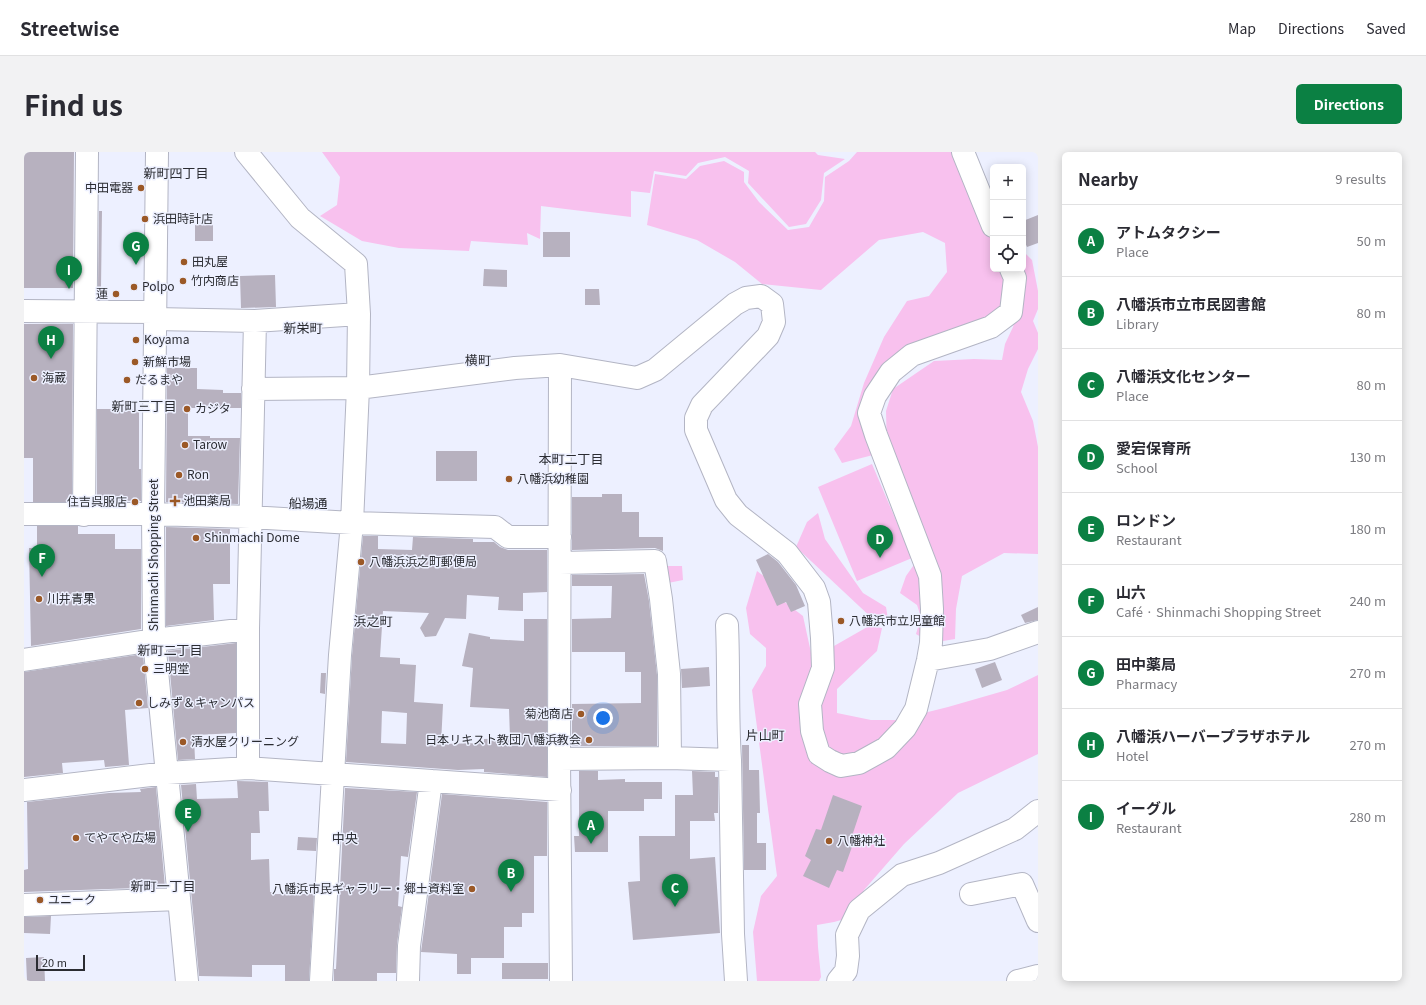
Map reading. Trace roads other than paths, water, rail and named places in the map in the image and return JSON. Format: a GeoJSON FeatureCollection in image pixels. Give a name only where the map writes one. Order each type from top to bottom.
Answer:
{"type":"FeatureCollection","features":[{"type":"Feature","properties":{"kind":"street"},"geometry":{"type":"LineString","coordinates":[[84,515],[87,152]]}},
{"type":"Feature","properties":{"kind":"street","name":"Shinmachi Shopping Street"},"geometry":{"type":"LineString","coordinates":[[157,152],[153,514],[154,640],[187,981]]}},
{"type":"Feature","properties":{"kind":"street"},"geometry":{"type":"LineString","coordinates":[[246,152],[300,218],[356,264],[359,314],[358,388],[352,523],[340,655],[321,981]]}},
{"type":"Feature","properties":{"kind":"street"},"geometry":{"type":"LineString","coordinates":[[963,152],[990,219]]}},
{"type":"Feature","properties":{"kind":"street"},"geometry":{"type":"LineString","coordinates":[[253,389],[358,388],[515,368],[560,365],[637,378],[656,370],[735,304],[746,298],[761,296],[772,304],[774,322],[768,336],[702,405],[696,418],[696,430],[726,500],[738,515],[787,553],[814,588],[819,602],[823,668],[810,704],[812,730],[819,754],[841,766],[859,763],[886,748],[905,728],[916,709],[931,643],[932,616],[930,576],[869,413],[875,396],[891,372],[912,355],[991,326],[1011,312],[1015,278],[1012,272]]}},
{"type":"Feature","properties":{"kind":"street"},"geometry":{"type":"LineString","coordinates":[[24,311],[86,311],[255,321],[359,314]]}},
{"type":"Feature","properties":{"kind":"street"},"geometry":{"type":"LineString","coordinates":[[248,768],[248,629],[255,321]]}},
{"type":"Feature","properties":{"kind":"street"},"geometry":{"type":"LineString","coordinates":[[560,365],[559,759],[561,981]]}},
{"type":"Feature","properties":{"kind":"street"},"geometry":{"type":"LineString","coordinates":[[24,514],[153,514],[250,517],[352,523],[495,527],[508,537],[560,536]]}},
{"type":"Feature","properties":{"kind":"street"},"geometry":{"type":"LineString","coordinates":[[560,563],[655,562],[661,599],[669,674],[670,758]]}},
{"type":"Feature","properties":{"kind":"street"},"geometry":{"type":"LineString","coordinates":[[727,625],[729,666],[728,739],[730,760],[733,934],[736,981]]}},
{"type":"Feature","properties":{"kind":"street"},"geometry":{"type":"LineString","coordinates":[[24,660],[154,640],[248,629]]}},
{"type":"Feature","properties":{"kind":"street"},"geometry":{"type":"LineString","coordinates":[[928,660],[990,649],[1038,632]]}},
{"type":"Feature","properties":{"kind":"street"},"geometry":{"type":"LineString","coordinates":[[559,759],[670,758],[730,760]]}},
{"type":"Feature","properties":{"kind":"street"},"geometry":{"type":"LineString","coordinates":[[24,790],[167,773],[248,768],[560,790]]}},
{"type":"Feature","properties":{"kind":"street"},"geometry":{"type":"LineString","coordinates":[[408,981],[409,946],[431,781]]}},
{"type":"Feature","properties":{"kind":"street"},"geometry":{"type":"LineString","coordinates":[[838,981],[846,971],[848,956],[847,935],[859,910],[902,875],[939,862],[1016,829],[1038,810]]}},
{"type":"Feature","properties":{"kind":"street"},"geometry":{"type":"LineString","coordinates":[[971,894],[1022,884],[1038,921]]}},
{"type":"Feature","properties":{"kind":"street"},"geometry":{"type":"LineString","coordinates":[[24,905],[179,899]]}},
{"type":"Feature","properties":{"kind":"street"},"geometry":{"type":"LineString","coordinates":[[1018,981],[1038,976]]}},
{"type":"Feature","properties":{"kind":"place","name":"中田電器"},"geometry":{"type":"Point","coordinates":[141,188]}},
{"type":"Feature","properties":{"kind":"place","name":"浜田時計店"},"geometry":{"type":"Point","coordinates":[145,219]}},
{"type":"Feature","properties":{"kind":"place","name":"田丸屋"},"geometry":{"type":"Point","coordinates":[184,262]}},
{"type":"Feature","properties":{"kind":"place","name":"田中薬局"},"geometry":{"type":"Point","coordinates":[136,265]}},
{"type":"Feature","properties":{"kind":"place","name":"竹内商店"},"geometry":{"type":"Point","coordinates":[183,281]}},
{"type":"Feature","properties":{"kind":"place","name":"Polpo"},"geometry":{"type":"Point","coordinates":[134,287]}},
{"type":"Feature","properties":{"kind":"place","name":"イーグル"},"geometry":{"type":"Point","coordinates":[69,289]}},
{"type":"Feature","properties":{"kind":"place","name":"蓮"},"geometry":{"type":"Point","coordinates":[116,294]}},
{"type":"Feature","properties":{"kind":"place","name":"Koyama"},"geometry":{"type":"Point","coordinates":[136,340]}},
{"type":"Feature","properties":{"kind":"place","name":"八幡浜ハーバープラザホテル"},"geometry":{"type":"Point","coordinates":[51,359]}},
{"type":"Feature","properties":{"kind":"place","name":"新鮮市場"},"geometry":{"type":"Point","coordinates":[135,362]}},
{"type":"Feature","properties":{"kind":"place","name":"海蔵"},"geometry":{"type":"Point","coordinates":[34,378]}},
{"type":"Feature","properties":{"kind":"place","name":"だるまや"},"geometry":{"type":"Point","coordinates":[127,380]}},
{"type":"Feature","properties":{"kind":"place","name":"カジタ"},"geometry":{"type":"Point","coordinates":[187,409]}},
{"type":"Feature","properties":{"kind":"place","name":"Tarow"},"geometry":{"type":"Point","coordinates":[185,445]}},
{"type":"Feature","properties":{"kind":"place","name":"Ron"},"geometry":{"type":"Point","coordinates":[179,475]}},
{"type":"Feature","properties":{"kind":"place","name":"八幡浜幼稚園"},"geometry":{"type":"Point","coordinates":[509,479]}},
{"type":"Feature","properties":{"kind":"place","name":"池田薬局"},"geometry":{"type":"Point","coordinates":[175,501]}},
{"type":"Feature","properties":{"kind":"place","name":"住吉呉服店"},"geometry":{"type":"Point","coordinates":[135,502]}},
{"type":"Feature","properties":{"kind":"place","name":"Shinmachi Dome"},"geometry":{"type":"Point","coordinates":[196,538]}},
{"type":"Feature","properties":{"kind":"place","name":"愛宕保育所"},"geometry":{"type":"Point","coordinates":[880,558]}},
{"type":"Feature","properties":{"kind":"place","name":"八幡浜浜之町郵便局"},"geometry":{"type":"Point","coordinates":[361,562]}},
{"type":"Feature","properties":{"kind":"place","name":"山六"},"geometry":{"type":"Point","coordinates":[42,577]}},
{"type":"Feature","properties":{"kind":"place","name":"川井青果"},"geometry":{"type":"Point","coordinates":[39,599]}},
{"type":"Feature","properties":{"kind":"place","name":"八幡浜市立児童館"},"geometry":{"type":"Point","coordinates":[841,621]}},
{"type":"Feature","properties":{"kind":"place","name":"三明堂"},"geometry":{"type":"Point","coordinates":[145,669]}},
{"type":"Feature","properties":{"kind":"place","name":"しみず＆キャンパス"},"geometry":{"type":"Point","coordinates":[139,703]}},
{"type":"Feature","properties":{"kind":"place","name":"菊池商店"},"geometry":{"type":"Point","coordinates":[581,714]}},
{"type":"Feature","properties":{"kind":"place","name":"日本リキスト教団八幡浜教会"},"geometry":{"type":"Point","coordinates":[589,740]}},
{"type":"Feature","properties":{"kind":"place","name":"清水屋クリーニング"},"geometry":{"type":"Point","coordinates":[183,742]}},
{"type":"Feature","properties":{"kind":"place","name":"ロンドン"},"geometry":{"type":"Point","coordinates":[188,832]}},
{"type":"Feature","properties":{"kind":"place","name":"てやてや広場"},"geometry":{"type":"Point","coordinates":[76,838]}},
{"type":"Feature","properties":{"kind":"place","name":"八幡神社"},"geometry":{"type":"Point","coordinates":[829,841]}},
{"type":"Feature","properties":{"kind":"place","name":"アトムタクシー"},"geometry":{"type":"Point","coordinates":[591,844]}},
{"type":"Feature","properties":{"kind":"place","name":"八幡浜市民ギャラリー・郷土資料室"},"geometry":{"type":"Point","coordinates":[472,889]}},
{"type":"Feature","properties":{"kind":"place","name":"八幡浜市立市民図書館"},"geometry":{"type":"Point","coordinates":[511,892]}},
{"type":"Feature","properties":{"kind":"place","name":"ユニーク"},"geometry":{"type":"Point","coordinates":[40,900]}},
{"type":"Feature","properties":{"kind":"place","name":"八幡浜文化センター"},"geometry":{"type":"Point","coordinates":[675,907]}},
{"type":"Feature","properties":{"kind":"district","name":"新町四丁目"},"geometry":{"type":"Point","coordinates":[176,173]}},
{"type":"Feature","properties":{"kind":"district","name":"新栄町"},"geometry":{"type":"Point","coordinates":[303,328]}},
{"type":"Feature","properties":{"kind":"district","name":"横町"},"geometry":{"type":"Point","coordinates":[478,360]}},
{"type":"Feature","properties":{"kind":"district","name":"新町三丁目"},"geometry":{"type":"Point","coordinates":[144,406]}},
{"type":"Feature","properties":{"kind":"district","name":"本町二丁目"},"geometry":{"type":"Point","coordinates":[571,459]}},
{"type":"Feature","properties":{"kind":"district","name":"船場通"},"geometry":{"type":"Point","coordinates":[308,503]}},
{"type":"Feature","properties":{"kind":"district","name":"浜之町"},"geometry":{"type":"Point","coordinates":[373,621]}},
{"type":"Feature","properties":{"kind":"district","name":"新町二丁目"},"geometry":{"type":"Point","coordinates":[170,650]}},
{"type":"Feature","properties":{"kind":"district","name":"片山町"},"geometry":{"type":"Point","coordinates":[765,735]}},
{"type":"Feature","properties":{"kind":"district","name":"中央"},"geometry":{"type":"Point","coordinates":[345,838]}},
{"type":"Feature","properties":{"kind":"district","name":"新町一丁目"},"geometry":{"type":"Point","coordinates":[163,886]}}]}
